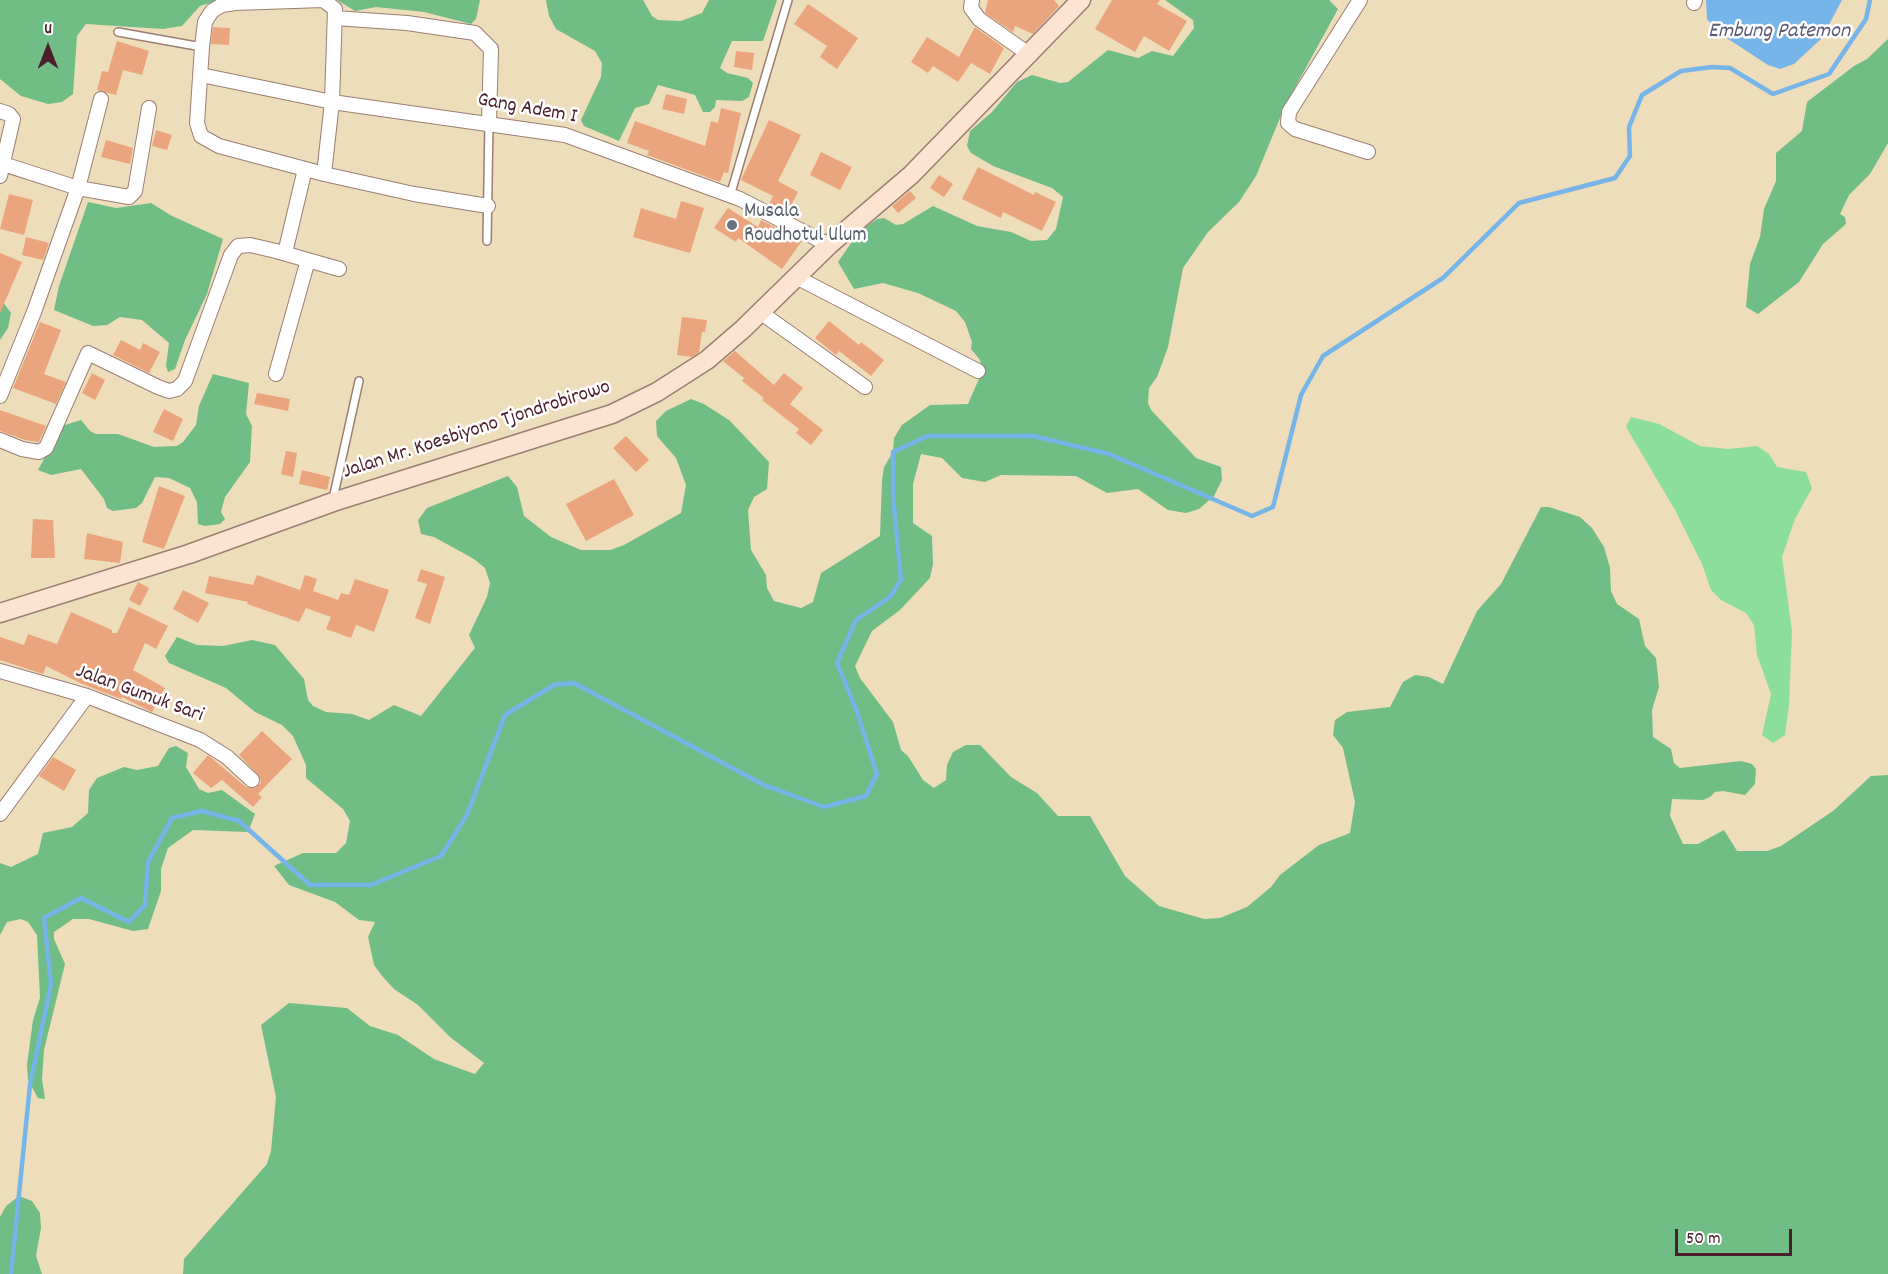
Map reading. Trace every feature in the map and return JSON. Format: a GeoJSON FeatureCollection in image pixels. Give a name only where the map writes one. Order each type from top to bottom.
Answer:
{"type":"FeatureCollection","features":[{"type":"Feature","properties":{"kind":"main road","name":"Jalan Mr. Koesbiyono Tjondrobirowo"},"geometry":{"type":"LineString","coordinates":[[0,613],[189,554],[333,502],[612,414],[657,392],[707,360],[829,245],[911,175],[1081,0]]}},
{"type":"Feature","properties":{"kind":"street"},"geometry":{"type":"LineString","coordinates":[[324,174],[332,102],[335,9],[323,0],[222,5],[212,11],[205,22],[202,46],[197,123],[201,136],[219,146],[324,174],[414,194],[488,206]]}},
{"type":"Feature","properties":{"kind":"street"},"geometry":{"type":"LineString","coordinates":[[972,0],[971,8],[979,19],[1030,55]]}},
{"type":"Feature","properties":{"kind":"street"},"geometry":{"type":"LineString","coordinates":[[1360,0],[1289,112],[1288,123],[1295,129],[1368,152]]}},
{"type":"Feature","properties":{"kind":"street"},"geometry":{"type":"LineString","coordinates":[[335,18],[407,23],[475,33],[491,49],[489,123]]}},
{"type":"Feature","properties":{"kind":"street","name":"Gang Adem I"},"geometry":{"type":"LineString","coordinates":[[201,75],[332,102],[565,135],[758,207],[829,245]]}},
{"type":"Feature","properties":{"kind":"street"},"geometry":{"type":"LineString","coordinates":[[0,396],[34,312],[78,188],[101,99]]}},
{"type":"Feature","properties":{"kind":"street"},"geometry":{"type":"LineString","coordinates":[[0,111],[9,114],[14,119],[1,167],[123,198],[129,197],[135,191],[149,108]]}},
{"type":"Feature","properties":{"kind":"street"},"geometry":{"type":"LineString","coordinates":[[285,253],[305,169]]}},
{"type":"Feature","properties":{"kind":"street"},"geometry":{"type":"LineString","coordinates":[[0,440],[22,449],[39,452],[46,448],[88,352],[158,387],[169,390],[177,389],[185,381],[231,255],[238,246],[250,245],[339,268]]}},
{"type":"Feature","properties":{"kind":"street"},"geometry":{"type":"LineString","coordinates":[[276,374],[308,260]]}},
{"type":"Feature","properties":{"kind":"street"},"geometry":{"type":"LineString","coordinates":[[796,277],[978,371]]}},
{"type":"Feature","properties":{"kind":"street"},"geometry":{"type":"LineString","coordinates":[[760,312],[866,387]]}},
{"type":"Feature","properties":{"kind":"street","name":"Jalan Gumuk Sari"},"geometry":{"type":"LineString","coordinates":[[0,671],[87,696],[200,740],[227,757],[252,780]]}},
{"type":"Feature","properties":{"kind":"street"},"geometry":{"type":"LineString","coordinates":[[0,814],[87,696]]}},
{"type":"Feature","properties":{"kind":"lane"},"geometry":{"type":"LineString","coordinates":[[730,196],[788,0]]}},
{"type":"Feature","properties":{"kind":"lane"},"geometry":{"type":"LineString","coordinates":[[118,32],[202,46]]}},
{"type":"Feature","properties":{"kind":"lane"},"geometry":{"type":"LineString","coordinates":[[487,241],[489,123]]}},
{"type":"Feature","properties":{"kind":"lane"},"geometry":{"type":"LineString","coordinates":[[333,502],[360,381]]}},
{"type":"Feature","properties":{"kind":"green space"},"geometry":{"type":"Polygon","coordinates":[[[0,0],[220,0],[200,6],[182,26],[163,29],[86,24],[77,36],[73,94],[62,102],[48,104],[21,96],[0,79],[0,0]]]}},
{"type":"Feature","properties":{"kind":"green space"},"geometry":{"type":"Polygon","coordinates":[[[337,0],[480,0],[476,19],[471,24],[424,12],[376,7],[355,11],[337,0]]]}},
{"type":"Feature","properties":{"kind":"green space"},"geometry":{"type":"Polygon","coordinates":[[[546,0],[643,0],[652,16],[658,20],[681,21],[702,13],[709,0],[777,0],[763,41],[732,41],[720,68],[727,73],[748,78],[753,83],[749,97],[742,101],[716,100],[715,107],[710,112],[703,112],[695,95],[658,85],[649,104],[635,108],[619,141],[584,126],[581,120],[601,77],[602,63],[595,51],[556,29],[549,16],[546,0]]]}},
{"type":"Feature","properties":{"kind":"green space"},"geometry":{"type":"Polygon","coordinates":[[[1165,0],[1329,0],[1338,9],[1285,106],[1256,176],[1239,202],[1208,232],[1183,268],[1168,347],[1157,377],[1149,388],[1148,403],[1151,410],[1196,458],[1221,467],[1222,480],[1214,496],[1199,509],[1186,513],[1168,510],[1138,489],[1107,493],[1076,476],[1001,475],[985,482],[962,478],[942,458],[921,454],[913,484],[913,523],[932,536],[933,564],[930,578],[900,610],[872,631],[855,666],[860,678],[893,722],[901,750],[908,756],[923,780],[934,788],[946,780],[947,765],[953,752],[966,745],[980,745],[1011,777],[1037,793],[1058,816],[1090,816],[1125,876],[1159,906],[1204,919],[1220,918],[1247,907],[1271,887],[1280,875],[1319,845],[1350,833],[1355,802],[1343,748],[1333,735],[1335,720],[1347,712],[1390,707],[1403,682],[1415,675],[1429,677],[1443,684],[1477,611],[1501,584],[1541,507],[1549,507],[1580,517],[1592,528],[1604,547],[1610,568],[1611,591],[1617,604],[1639,619],[1645,646],[1656,658],[1659,687],[1652,710],[1653,737],[1671,749],[1674,763],[1680,768],[1741,761],[1752,764],[1756,769],[1755,784],[1745,795],[1723,791],[1715,792],[1703,800],[1672,799],[1670,816],[1683,844],[1698,844],[1724,830],[1737,851],[1767,851],[1781,846],[1833,811],[1871,776],[1888,775],[1888,1274],[183,1274],[184,1259],[267,1164],[271,1151],[276,1097],[261,1025],[289,1003],[347,1008],[370,1026],[398,1035],[434,1059],[475,1074],[484,1063],[450,1037],[418,1005],[394,989],[383,977],[374,965],[368,937],[375,922],[359,920],[335,902],[289,885],[274,866],[303,853],[336,853],[346,843],[350,821],[343,809],[306,778],[306,765],[293,736],[282,725],[255,712],[226,688],[169,663],[165,656],[177,637],[197,645],[223,646],[252,640],[275,645],[304,679],[308,700],[313,706],[326,712],[352,714],[369,720],[394,705],[421,716],[475,648],[469,635],[487,597],[490,583],[485,568],[474,559],[434,537],[421,534],[418,520],[427,508],[508,476],[517,487],[524,516],[551,537],[581,550],[610,550],[624,545],[681,513],[686,485],[676,458],[657,436],[656,421],[666,411],[691,399],[704,404],[729,420],[769,462],[767,489],[754,497],[748,510],[751,550],[766,575],[767,588],[774,601],[801,608],[813,602],[821,573],[880,536],[884,467],[893,452],[894,438],[902,425],[930,405],[968,404],[982,372],[980,360],[971,349],[972,342],[965,322],[956,311],[918,293],[883,283],[854,289],[838,262],[858,233],[877,219],[884,218],[896,225],[903,224],[933,206],[977,226],[1011,232],[1031,241],[1047,240],[1056,229],[1063,197],[1052,188],[993,166],[971,153],[967,146],[970,131],[992,112],[1017,82],[1032,75],[1060,83],[1068,82],[1108,50],[1138,58],[1152,51],[1173,56],[1194,28],[1193,20],[1165,0]]]}},
{"type":"Feature","properties":{"kind":"green space"},"geometry":{"type":"Polygon","coordinates":[[[1888,39],[1888,143],[1870,174],[1849,195],[1840,214],[1845,217],[1846,224],[1823,244],[1799,282],[1758,314],[1746,307],[1750,264],[1760,237],[1764,209],[1776,181],[1776,153],[1802,131],[1807,102],[1854,66],[1867,59],[1888,39]]]}},
{"type":"Feature","properties":{"kind":"green space"},"geometry":{"type":"Polygon","coordinates":[[[88,202],[116,208],[151,203],[172,216],[223,239],[207,294],[185,340],[175,369],[168,372],[166,366],[169,343],[142,320],[120,317],[107,325],[93,326],[54,310],[59,286],[88,202]]]}},
{"type":"Feature","properties":{"kind":"green space"},"geometry":{"type":"Polygon","coordinates":[[[0,298],[11,313],[8,328],[0,340],[0,298]]]}},
{"type":"Feature","properties":{"kind":"green space"},"geometry":{"type":"Polygon","coordinates":[[[213,374],[249,383],[246,414],[252,426],[250,462],[225,497],[221,512],[225,519],[220,524],[205,526],[198,524],[197,502],[190,488],[169,478],[155,477],[142,503],[136,508],[113,511],[107,508],[104,499],[81,469],[51,475],[38,470],[62,426],[81,420],[90,431],[96,434],[118,434],[154,447],[177,446],[196,425],[199,406],[213,374]]]}},
{"type":"Feature","properties":{"kind":"green space"},"geometry":{"type":"Polygon","coordinates":[[[1631,417],[1659,424],[1700,446],[1728,449],[1757,446],[1769,454],[1777,467],[1806,472],[1812,488],[1795,519],[1782,557],[1792,631],[1789,705],[1785,735],[1773,743],[1762,735],[1771,694],[1757,655],[1754,625],[1746,613],[1721,600],[1711,590],[1702,564],[1675,510],[1626,427],[1631,417]]]}},
{"type":"Feature","properties":{"kind":"green space"},"geometry":{"type":"Polygon","coordinates":[[[176,746],[188,753],[186,767],[199,789],[208,793],[222,790],[255,814],[248,832],[193,830],[168,848],[161,869],[161,891],[148,929],[133,931],[89,919],[73,919],[54,932],[54,939],[65,964],[44,1050],[42,1079],[45,1099],[38,1098],[28,1080],[27,1065],[33,1020],[40,998],[37,935],[28,922],[21,919],[7,922],[0,935],[0,863],[11,867],[38,854],[43,833],[72,827],[88,813],[89,790],[97,778],[124,767],[137,770],[158,766],[169,748],[176,746]]]}},
{"type":"Feature","properties":{"kind":"green space"},"geometry":{"type":"Polygon","coordinates":[[[19,1196],[32,1201],[40,1213],[41,1228],[36,1256],[42,1274],[0,1274],[0,1217],[6,1206],[19,1196]]]}},
{"type":"Feature","properties":{"kind":"water","name":"Embung Patemon"},"geometry":{"type":"Polygon","coordinates":[[[1706,0],[1842,0],[1822,38],[1794,64],[1780,69],[1768,65],[1719,33],[1707,19],[1706,0]]]}},
{"type":"Feature","properties":{"kind":"building"},"geometry":{"type":"Polygon","coordinates":[[[988,0],[1054,0],[1059,6],[1033,34],[1015,26],[1013,32],[985,13],[988,0]]]}},
{"type":"Feature","properties":{"kind":"building"},"geometry":{"type":"Polygon","coordinates":[[[1112,0],[1160,0],[1157,4],[1187,21],[1169,51],[1144,36],[1135,52],[1095,29],[1112,0]]]}},
{"type":"Feature","properties":{"kind":"building"},"geometry":{"type":"Polygon","coordinates":[[[808,4],[858,38],[837,69],[820,57],[827,46],[794,24],[808,4]]]}},
{"type":"Feature","properties":{"kind":"building"},"geometry":{"type":"Polygon","coordinates":[[[213,27],[230,28],[229,45],[211,44],[213,27]]]}},
{"type":"Feature","properties":{"kind":"building"},"geometry":{"type":"Polygon","coordinates":[[[975,27],[1004,48],[990,74],[971,63],[958,82],[933,66],[928,73],[911,62],[927,37],[959,57],[975,27]]]}},
{"type":"Feature","properties":{"kind":"building"},"geometry":{"type":"Polygon","coordinates":[[[117,41],[149,51],[142,75],[123,70],[116,95],[97,90],[102,71],[108,72],[117,41]]]}},
{"type":"Feature","properties":{"kind":"building"},"geometry":{"type":"Polygon","coordinates":[[[736,51],[754,53],[752,70],[734,67],[736,51]]]}},
{"type":"Feature","properties":{"kind":"building"},"geometry":{"type":"Polygon","coordinates":[[[666,94],[687,99],[684,114],[662,109],[666,94]]]}},
{"type":"Feature","properties":{"kind":"building"},"geometry":{"type":"Polygon","coordinates":[[[721,108],[741,113],[728,173],[724,172],[720,182],[647,155],[649,151],[627,143],[635,121],[705,146],[711,121],[718,123],[721,108]]]}},
{"type":"Feature","properties":{"kind":"building"},"geometry":{"type":"Polygon","coordinates":[[[769,120],[801,135],[778,181],[798,192],[787,213],[769,204],[773,196],[741,180],[769,120]]]}},
{"type":"Feature","properties":{"kind":"building"},"geometry":{"type":"Polygon","coordinates":[[[156,130],[172,135],[167,150],[152,146],[156,130]]]}},
{"type":"Feature","properties":{"kind":"building"},"geometry":{"type":"Polygon","coordinates":[[[106,140],[133,148],[130,164],[101,157],[106,140]]]}},
{"type":"Feature","properties":{"kind":"building"},"geometry":{"type":"Polygon","coordinates":[[[821,152],[852,167],[840,190],[810,175],[821,152]]]}},
{"type":"Feature","properties":{"kind":"building"},"geometry":{"type":"Polygon","coordinates":[[[978,167],[1034,195],[1035,192],[1056,202],[1042,231],[1003,212],[1001,218],[962,199],[978,167]]]}},
{"type":"Feature","properties":{"kind":"building"},"geometry":{"type":"Polygon","coordinates":[[[939,175],[953,184],[944,197],[930,188],[939,175]]]}},
{"type":"Feature","properties":{"kind":"building"},"geometry":{"type":"Polygon","coordinates":[[[910,191],[916,198],[898,213],[892,206],[910,191]]]}},
{"type":"Feature","properties":{"kind":"building"},"geometry":{"type":"Polygon","coordinates":[[[9,194],[33,200],[24,235],[0,229],[9,194]]]}},
{"type":"Feature","properties":{"kind":"building"},"geometry":{"type":"Polygon","coordinates":[[[681,201],[704,208],[690,253],[633,237],[641,208],[676,219],[681,201]]]}},
{"type":"Feature","properties":{"kind":"building"},"geometry":{"type":"Polygon","coordinates":[[[728,208],[758,227],[761,220],[802,241],[782,269],[738,238],[736,242],[714,228],[728,208]]]}},
{"type":"Feature","properties":{"kind":"building"},"geometry":{"type":"Polygon","coordinates":[[[26,237],[49,243],[43,260],[22,255],[26,237]]]}},
{"type":"Feature","properties":{"kind":"building"},"geometry":{"type":"Polygon","coordinates":[[[0,253],[22,262],[0,313],[0,253]]]}},
{"type":"Feature","properties":{"kind":"building"},"geometry":{"type":"Polygon","coordinates":[[[682,317],[707,320],[705,332],[702,332],[699,352],[692,357],[677,355],[682,317]]]}},
{"type":"Feature","properties":{"kind":"building"},"geometry":{"type":"Polygon","coordinates":[[[829,321],[859,345],[861,342],[884,360],[871,376],[839,351],[836,355],[815,338],[829,321]]]}},
{"type":"Feature","properties":{"kind":"building"},"geometry":{"type":"Polygon","coordinates":[[[40,322],[61,330],[44,374],[66,382],[56,404],[13,388],[40,322]]]}},
{"type":"Feature","properties":{"kind":"building"},"geometry":{"type":"Polygon","coordinates":[[[121,340],[140,350],[143,343],[160,352],[149,373],[113,355],[121,340]]]}},
{"type":"Feature","properties":{"kind":"building"},"geometry":{"type":"Polygon","coordinates":[[[735,351],[774,385],[784,373],[803,388],[790,404],[823,430],[811,445],[796,433],[799,429],[762,400],[764,398],[742,381],[744,378],[723,361],[735,351]]]}},
{"type":"Feature","properties":{"kind":"building"},"geometry":{"type":"Polygon","coordinates":[[[92,373],[105,380],[95,400],[82,393],[92,373]]]}},
{"type":"Feature","properties":{"kind":"building"},"geometry":{"type":"Polygon","coordinates":[[[257,393],[290,399],[288,411],[254,404],[257,393]]]}},
{"type":"Feature","properties":{"kind":"building"},"geometry":{"type":"Polygon","coordinates":[[[164,409],[183,419],[173,441],[153,432],[164,409]]]}},
{"type":"Feature","properties":{"kind":"building"},"geometry":{"type":"Polygon","coordinates":[[[0,410],[46,426],[39,442],[25,440],[0,431],[0,410]]]}},
{"type":"Feature","properties":{"kind":"building"},"geometry":{"type":"Polygon","coordinates":[[[626,436],[649,460],[636,472],[613,448],[626,436]]]}},
{"type":"Feature","properties":{"kind":"building"},"geometry":{"type":"Polygon","coordinates":[[[286,451],[297,453],[293,477],[281,474],[286,451]]]}},
{"type":"Feature","properties":{"kind":"building"},"geometry":{"type":"Polygon","coordinates":[[[302,470],[330,477],[327,490],[299,484],[302,470]]]}},
{"type":"Feature","properties":{"kind":"building"},"geometry":{"type":"Polygon","coordinates":[[[614,479],[634,515],[586,541],[566,504],[614,479]]]}},
{"type":"Feature","properties":{"kind":"building"},"geometry":{"type":"Polygon","coordinates":[[[159,486],[185,496],[164,549],[142,542],[159,486]]]}},
{"type":"Feature","properties":{"kind":"building"},"geometry":{"type":"Polygon","coordinates":[[[33,519],[53,520],[55,558],[31,558],[33,519]]]}},
{"type":"Feature","properties":{"kind":"building"},"geometry":{"type":"Polygon","coordinates":[[[87,533],[123,542],[120,563],[84,559],[87,533]]]}},
{"type":"Feature","properties":{"kind":"building"},"geometry":{"type":"Polygon","coordinates":[[[421,569],[445,577],[430,624],[415,618],[427,584],[417,581],[421,569]]]}},
{"type":"Feature","properties":{"kind":"building"},"geometry":{"type":"Polygon","coordinates":[[[257,575],[300,590],[305,575],[317,579],[313,591],[338,600],[341,593],[349,595],[355,579],[389,590],[374,632],[356,625],[351,638],[326,629],[331,617],[306,608],[299,622],[247,604],[248,602],[205,593],[209,576],[253,585],[257,575]]]}},
{"type":"Feature","properties":{"kind":"building"},"geometry":{"type":"Polygon","coordinates":[[[138,582],[149,588],[140,606],[129,600],[138,582]]]}},
{"type":"Feature","properties":{"kind":"building"},"geometry":{"type":"Polygon","coordinates":[[[183,590],[209,603],[198,623],[173,609],[183,590]]]}},
{"type":"Feature","properties":{"kind":"building"},"geometry":{"type":"Polygon","coordinates":[[[129,607],[168,626],[156,649],[145,643],[133,670],[165,688],[152,712],[122,697],[121,699],[80,683],[46,666],[43,674],[0,660],[0,637],[24,645],[28,634],[57,644],[71,612],[112,630],[112,633],[117,633],[129,607]]]}},
{"type":"Feature","properties":{"kind":"building"},"geometry":{"type":"Polygon","coordinates":[[[262,731],[292,759],[258,794],[262,797],[253,807],[222,780],[211,788],[193,773],[208,755],[246,787],[255,788],[261,783],[260,777],[239,755],[262,731]]]}},
{"type":"Feature","properties":{"kind":"building"},"geometry":{"type":"Polygon","coordinates":[[[53,757],[76,770],[64,791],[39,776],[53,757]]]}},
{"type":"Feature","properties":{"kind":"waterway"},"geometry":{"type":"LineString","coordinates":[[11,1274],[30,1085],[51,984],[44,918],[81,898],[129,922],[145,905],[148,862],[172,818],[202,811],[239,821],[310,885],[371,885],[441,856],[467,815],[505,715],[554,685],[574,683],[764,785],[824,807],[866,796],[877,774],[856,709],[837,663],[856,620],[890,597],[901,580],[893,496],[893,452],[928,436],[1033,436],[1109,454],[1252,516],[1273,507],[1301,395],[1323,356],[1443,278],[1519,203],[1615,178],[1630,156],[1629,127],[1642,95],[1681,71],[1712,67],[1730,68],[1773,94],[1829,74],[1866,19],[1870,0]]}},
{"type":"Feature","properties":{"kind":"place","name":"Musala Roudhotul Ulum"},"geometry":{"type":"Point","coordinates":[732,225]}}]}
